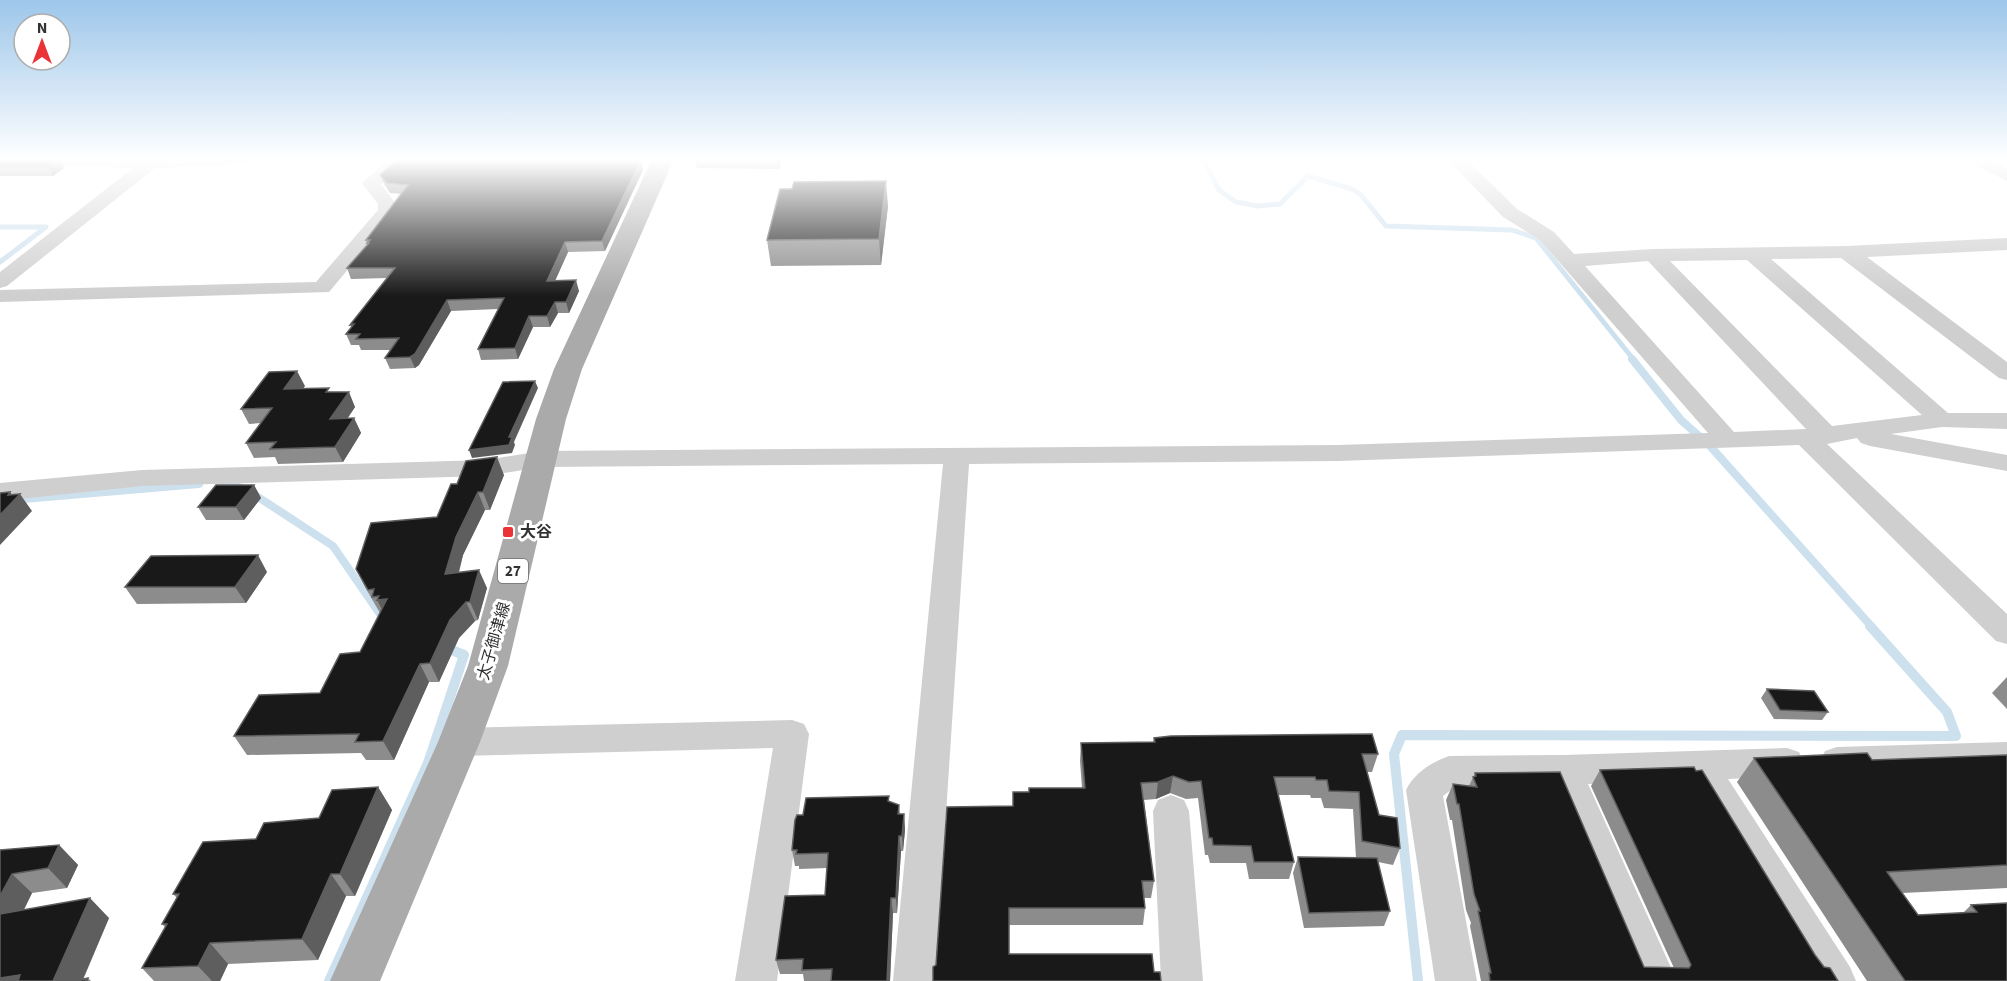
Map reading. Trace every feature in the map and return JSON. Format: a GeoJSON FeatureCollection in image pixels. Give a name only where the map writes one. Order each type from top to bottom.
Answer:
{"type":"FeatureCollection","features":[{"type":"Feature","properties":{"kind":"main road","name":"太子御津線"},"geometry":{"type":"LineString","coordinates":[[355,981],[459,742],[488,666],[541,459],[568,369],[642,205]]}},
{"type":"Feature","properties":{"kind":"street"},"geometry":{"type":"LineString","coordinates":[[0,282],[97,205]]}},
{"type":"Feature","properties":{"kind":"street"},"geometry":{"type":"LineString","coordinates":[[0,296],[322,288],[388,211],[387,205]]}},
{"type":"Feature","properties":{"kind":"street"},"geometry":{"type":"LineString","coordinates":[[1502,205],[1510,213],[1547,236],[1727,439]]}},
{"type":"Feature","properties":{"kind":"street"},"geometry":{"type":"LineString","coordinates":[[1569,261],[1653,255],[1846,252],[2007,244]]}},
{"type":"Feature","properties":{"kind":"street"},"geometry":{"type":"LineString","coordinates":[[1846,252],[1889,282],[2007,373]]}},
{"type":"Feature","properties":{"kind":"street"},"geometry":{"type":"LineString","coordinates":[[1752,253],[1942,420]]}},
{"type":"Feature","properties":{"kind":"street"},"geometry":{"type":"LineString","coordinates":[[1653,255],[1826,436],[2007,633]]}},
{"type":"Feature","properties":{"kind":"street"},"geometry":{"type":"LineString","coordinates":[[0,492],[142,478],[486,468],[541,459],[1338,453],[1826,436],[1942,420],[2007,421]]}},
{"type":"Feature","properties":{"kind":"street"},"geometry":{"type":"LineString","coordinates":[[1826,436],[2007,463]]}},
{"type":"Feature","properties":{"kind":"street"},"geometry":{"type":"LineString","coordinates":[[914,981],[957,456]]}},
{"type":"Feature","properties":{"kind":"street"},"geometry":{"type":"LineString","coordinates":[[459,742],[792,734],[756,981]]}},
{"type":"Feature","properties":{"kind":"street"},"geometry":{"type":"LineString","coordinates":[[1456,981],[1424,790],[1449,771],[1564,770],[2007,756]]}},
{"type":"Feature","properties":{"kind":"street"},"geometry":{"type":"LineString","coordinates":[[1700,765],[1835,981]]}},
{"type":"Feature","properties":{"kind":"street"},"geometry":{"type":"LineString","coordinates":[[1564,770],[1656,981]]}},
{"type":"Feature","properties":{"kind":"street"},"geometry":{"type":"LineString","coordinates":[[1171,811],[1182,981]]}},
{"type":"Feature","properties":{"kind":"building"},"geometry":{"type":"Polygon","coordinates":[[[393,205],[619,205],[602,241],[565,242],[547,281],[576,280],[566,302],[555,302],[547,316],[529,316],[515,348],[478,349],[504,298],[447,300],[415,354],[410,357],[385,358],[399,338],[356,339],[360,334],[346,334],[354,324],[350,325],[395,268],[347,268],[369,243],[367,243],[370,240],[366,240],[393,205]]]}},
{"type":"Feature","properties":{"kind":"building"},"geometry":{"type":"Polygon","coordinates":[[[776,205],[883,205],[879,239],[767,240],[776,205]]]}},
{"type":"Feature","properties":{"kind":"building"},"geometry":{"type":"Polygon","coordinates":[[[297,371],[284,389],[329,388],[326,392],[349,392],[330,419],[354,418],[335,447],[270,449],[276,442],[246,443],[272,408],[241,409],[269,372],[297,371]]]}},
{"type":"Feature","properties":{"kind":"building"},"geometry":{"type":"Polygon","coordinates":[[[535,381],[509,437],[512,437],[509,445],[469,450],[503,382],[535,381]]]}},
{"type":"Feature","properties":{"kind":"building"},"geometry":{"type":"Polygon","coordinates":[[[497,457],[483,492],[478,492],[456,537],[445,574],[479,570],[470,602],[466,602],[450,620],[430,663],[420,664],[383,741],[355,742],[359,734],[234,736],[259,695],[320,693],[340,654],[360,652],[387,599],[377,600],[379,596],[372,597],[374,589],[368,590],[356,569],[371,523],[437,517],[451,484],[457,484],[466,461],[497,457]]]}},
{"type":"Feature","properties":{"kind":"building"},"geometry":{"type":"Polygon","coordinates":[[[216,485],[254,485],[236,507],[198,507],[216,485]]]}},
{"type":"Feature","properties":{"kind":"building"},"geometry":{"type":"Polygon","coordinates":[[[10,492],[8,495],[20,494],[0,515],[0,493],[10,492]]]}},
{"type":"Feature","properties":{"kind":"building"},"geometry":{"type":"Polygon","coordinates":[[[258,555],[235,587],[125,587],[151,556],[258,555]]]}},
{"type":"Feature","properties":{"kind":"building"},"geometry":{"type":"Polygon","coordinates":[[[1767,689],[1814,691],[1828,712],[1780,710],[1767,689]]]}},
{"type":"Feature","properties":{"kind":"building"},"geometry":{"type":"Polygon","coordinates":[[[1372,734],[1378,754],[1362,754],[1379,815],[1397,818],[1400,848],[1362,841],[1359,792],[1329,791],[1327,780],[1316,780],[1315,777],[1274,777],[1294,862],[1254,862],[1251,846],[1213,845],[1212,838],[1209,838],[1201,781],[1189,782],[1173,776],[1158,782],[1141,783],[1154,881],[1142,881],[1145,908],[1009,908],[1009,954],[1152,954],[1154,972],[1160,972],[1161,981],[933,981],[947,807],[1013,806],[1013,792],[1029,792],[1029,788],[1085,788],[1081,743],[1155,742],[1154,738],[1171,736],[1372,734]]]}},
{"type":"Feature","properties":{"kind":"building"},"geometry":{"type":"Polygon","coordinates":[[[1867,753],[1872,760],[2007,755],[2007,865],[1887,872],[1918,915],[1977,912],[1971,905],[2007,903],[2007,981],[1905,981],[1754,758],[1867,753]]]}},
{"type":"Feature","properties":{"kind":"building"},"geometry":{"type":"Polygon","coordinates":[[[1694,767],[1696,771],[1702,770],[1815,955],[1824,967],[1830,968],[1838,981],[1490,981],[1489,973],[1491,973],[1478,911],[1480,911],[1474,894],[1459,804],[1457,804],[1453,784],[1477,787],[1473,777],[1476,776],[1475,773],[1560,772],[1644,967],[1689,968],[1691,965],[1600,770],[1694,767]]]}},
{"type":"Feature","properties":{"kind":"building"},"geometry":{"type":"Polygon","coordinates":[[[378,787],[340,874],[331,874],[302,939],[210,943],[198,966],[142,968],[167,924],[162,924],[179,894],[173,894],[203,842],[256,839],[264,823],[319,818],[332,790],[378,787]]]}},
{"type":"Feature","properties":{"kind":"building"},"geometry":{"type":"Polygon","coordinates":[[[889,796],[888,801],[899,805],[898,814],[904,814],[902,836],[899,836],[896,898],[891,898],[887,981],[831,981],[832,969],[802,970],[803,959],[776,960],[785,896],[825,895],[828,853],[796,854],[797,850],[792,850],[795,820],[797,815],[803,815],[806,798],[889,796]]]}},
{"type":"Feature","properties":{"kind":"building"},"geometry":{"type":"Polygon","coordinates":[[[59,845],[48,868],[12,874],[0,896],[0,850],[59,845]]]}},
{"type":"Feature","properties":{"kind":"building"},"geometry":{"type":"Polygon","coordinates":[[[1298,857],[1377,858],[1390,911],[1309,913],[1298,857]]]}},
{"type":"Feature","properties":{"kind":"building"},"geometry":{"type":"Polygon","coordinates":[[[90,898],[53,981],[18,981],[20,975],[0,978],[0,914],[90,898]]]}},
{"type":"Feature","properties":{"kind":"waterway"},"geometry":{"type":"LineString","coordinates":[[1251,205],[1271,205]]}},
{"type":"Feature","properties":{"kind":"waterway"},"geometry":{"type":"LineString","coordinates":[[1369,205],[1386,226],[1512,230],[1536,238],[1634,360]]}},
{"type":"Feature","properties":{"kind":"waterway"},"geometry":{"type":"LineString","coordinates":[[0,227],[46,227],[0,262]]}},
{"type":"Feature","properties":{"kind":"waterway"},"geometry":{"type":"LineString","coordinates":[[1632,359],[1681,420],[1710,446],[1872,627]]}},
{"type":"Feature","properties":{"kind":"waterway"},"geometry":{"type":"LineString","coordinates":[[223,482],[227,481],[255,495],[333,546],[384,620]]}},
{"type":"Feature","properties":{"kind":"waterway"},"geometry":{"type":"LineString","coordinates":[[0,501],[199,484]]}},
{"type":"Feature","properties":{"kind":"waterway"},"geometry":{"type":"LineString","coordinates":[[1418,981],[1394,754],[1402,735],[1956,736],[1947,712],[1870,626]]}},
{"type":"Feature","properties":{"kind":"waterway"},"geometry":{"type":"LineString","coordinates":[[329,981],[428,763],[464,655],[444,647]]}},
{"type":"Feature","properties":{"kind":"place","name":"大谷"},"geometry":{"type":"Point","coordinates":[508,532]}}]}
